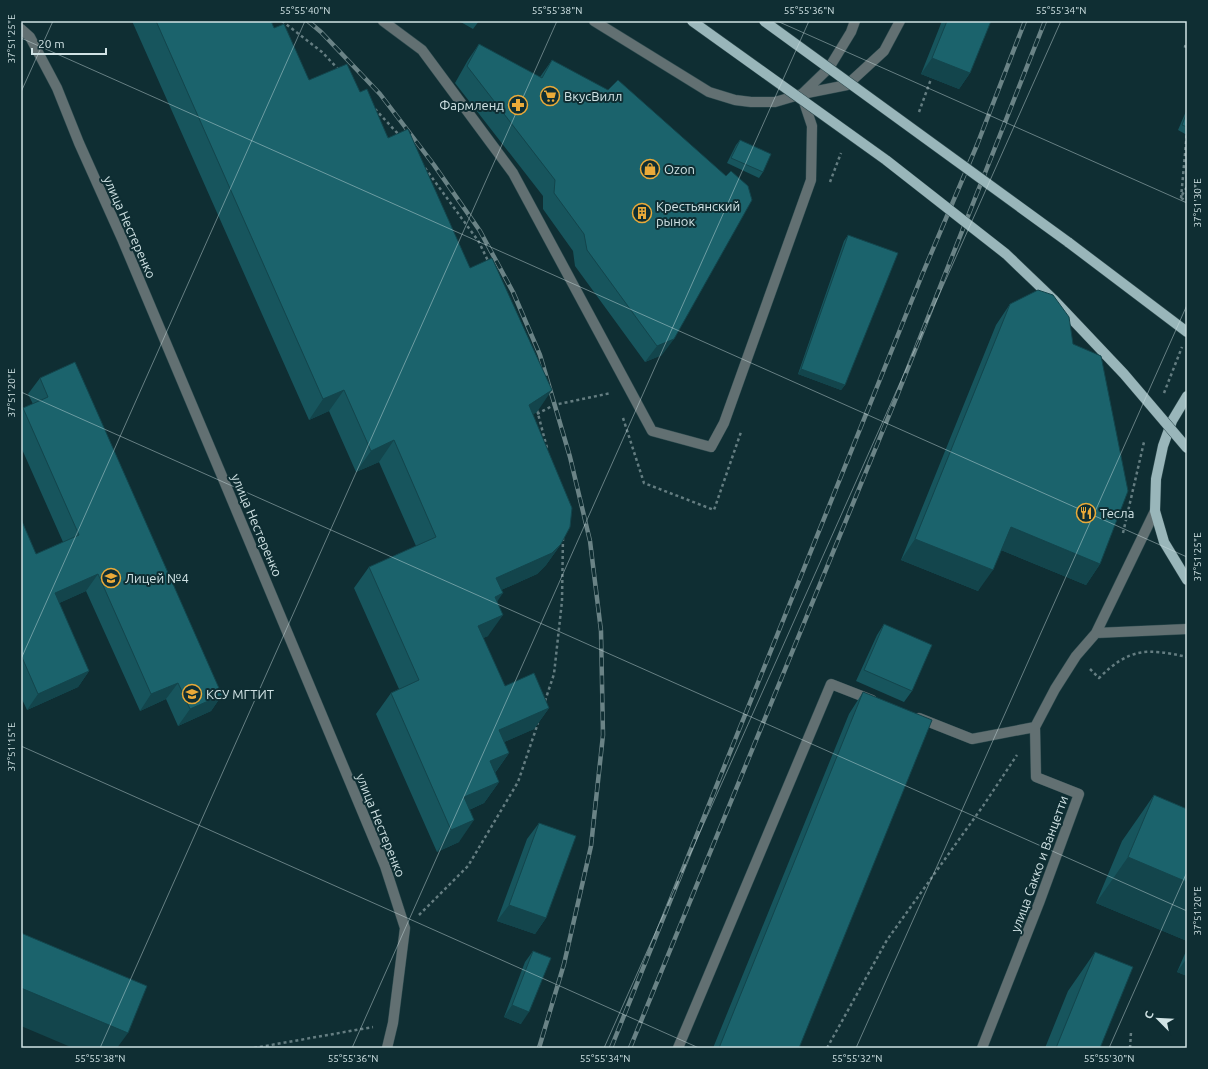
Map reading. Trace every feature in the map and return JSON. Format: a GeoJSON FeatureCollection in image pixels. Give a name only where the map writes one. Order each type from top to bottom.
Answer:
{"type":"FeatureCollection","features":[{"type":"Feature","properties":{"kind":"main road"},"geometry":{"type":"LineString","coordinates":[[692,21],[886,160],[1006,254],[1053,299],[1124,374],[1187,448]]}},
{"type":"Feature","properties":{"kind":"main road"},"geometry":{"type":"LineString","coordinates":[[764,21],[1068,242],[1186,337]]}},
{"type":"Feature","properties":{"kind":"main road"},"geometry":{"type":"LineString","coordinates":[[1187,396],[1172,421],[1162,446],[1156,479],[1155,511],[1164,542],[1187,580]]}},
{"type":"Feature","properties":{"kind":"street"},"geometry":{"type":"LineString","coordinates":[[383,21],[422,50],[513,173],[652,431],[711,447],[724,423],[811,180],[812,126],[802,94]]}},
{"type":"Feature","properties":{"kind":"street"},"geometry":{"type":"LineString","coordinates":[[594,21],[709,92],[735,100],[751,102],[775,102],[802,94],[847,85],[884,51],[900,21]]}},
{"type":"Feature","properties":{"kind":"street"},"geometry":{"type":"LineString","coordinates":[[802,94],[829,68],[851,32],[855,21]]}},
{"type":"Feature","properties":{"kind":"street","name":"улица Нестеренко"},"geometry":{"type":"LineString","coordinates":[[21,29],[30,37],[57,88],[79,143],[123,241],[385,866],[405,928],[394,1023],[387,1048]]}},
{"type":"Feature","properties":{"kind":"street","name":"улица Сакко и Ванцетти"},"geometry":{"type":"LineString","coordinates":[[982,1048],[1039,903],[1079,794],[1036,777],[1035,727],[1055,689],[1076,656],[1096,633],[1155,511]]}},
{"type":"Feature","properties":{"kind":"street"},"geometry":{"type":"LineString","coordinates":[[1096,633],[1187,629]]}},
{"type":"Feature","properties":{"kind":"street"},"geometry":{"type":"LineString","coordinates":[[678,1048],[830,684],[882,704]]}},
{"type":"Feature","properties":{"kind":"street"},"geometry":{"type":"LineString","coordinates":[[912,716],[972,739],[1035,727]]}},
{"type":"Feature","properties":{"kind":"path"},"geometry":{"type":"LineString","coordinates":[[282,21],[322,52],[343,75]]}},
{"type":"Feature","properties":{"kind":"path"},"geometry":{"type":"LineString","coordinates":[[916,118],[931,79]]}},
{"type":"Feature","properties":{"kind":"path"},"geometry":{"type":"LineString","coordinates":[[370,104],[403,139]]}},
{"type":"Feature","properties":{"kind":"path"},"geometry":{"type":"LineString","coordinates":[[1181,198],[1187,132]]}},
{"type":"Feature","properties":{"kind":"path"},"geometry":{"type":"LineString","coordinates":[[421,163],[479,242],[490,264]]}},
{"type":"Feature","properties":{"kind":"path"},"geometry":{"type":"LineString","coordinates":[[1181,198],[1187,187]]}},
{"type":"Feature","properties":{"kind":"path"},"geometry":{"type":"LineString","coordinates":[[1181,198],[1187,201]]}},
{"type":"Feature","properties":{"kind":"path"},"geometry":{"type":"LineString","coordinates":[[1162,397],[1186,337]]}},
{"type":"Feature","properties":{"kind":"path"},"geometry":{"type":"LineString","coordinates":[[537,414],[554,405],[614,392]]}},
{"type":"Feature","properties":{"kind":"path"},"geometry":{"type":"LineString","coordinates":[[537,407],[537,414],[547,451]]}},
{"type":"Feature","properties":{"kind":"path"},"geometry":{"type":"LineString","coordinates":[[1122,537],[1142,446],[1145,439]]}},
{"type":"Feature","properties":{"kind":"path"},"geometry":{"type":"LineString","coordinates":[[544,703],[554,674],[562,608],[563,532]]}},
{"type":"Feature","properties":{"kind":"path"},"geometry":{"type":"LineString","coordinates":[[1076,656],[1099,678],[1112,665],[1125,657],[1139,652],[1168,652],[1187,657]]}},
{"type":"Feature","properties":{"kind":"path"},"geometry":{"type":"LineString","coordinates":[[405,928],[468,866],[518,782],[540,717]]}},
{"type":"Feature","properties":{"kind":"path"},"geometry":{"type":"LineString","coordinates":[[827,1048],[887,940],[983,806],[1018,753]]}},
{"type":"Feature","properties":{"kind":"path"},"geometry":{"type":"LineString","coordinates":[[254,1048],[394,1023]]}},
{"type":"Feature","properties":{"kind":"path"},"geometry":{"type":"LineString","coordinates":[[1130,1048],[1131,1032]]}},
{"type":"Feature","properties":{"kind":"building"},"geometry":{"type":"Polygon","coordinates":[[[156,21],[271,21],[274,28],[284,24],[309,80],[347,64],[360,92],[367,89],[388,138],[408,129],[470,268],[492,258],[552,390],[529,405],[572,508],[570,527],[561,544],[552,553],[496,578],[503,593],[495,597],[503,615],[478,626],[505,686],[534,673],[549,708],[499,730],[509,753],[490,761],[499,782],[464,797],[474,820],[451,830],[391,693],[419,680],[369,567],[436,537],[394,440],[371,451],[344,390],[323,399],[156,21]]]}},
{"type":"Feature","properties":{"kind":"building"},"geometry":{"type":"Polygon","coordinates":[[[947,21],[991,21],[970,73],[932,58],[947,21]]]}},
{"type":"Feature","properties":{"kind":"building","name":"Крестьянский рынок"},"geometry":{"type":"Polygon","coordinates":[[[479,44],[542,78],[552,60],[608,90],[618,80],[726,176],[731,171],[748,186],[752,200],[674,339],[657,346],[587,250],[584,234],[554,193],[555,180],[467,66],[479,44]]]}},
{"type":"Feature","properties":{"kind":"building"},"geometry":{"type":"Polygon","coordinates":[[[1187,112],[1187,127],[1182,125],[1187,112]]]}},
{"type":"Feature","properties":{"kind":"building"},"geometry":{"type":"Polygon","coordinates":[[[740,140],[771,154],[763,172],[731,158],[740,140]]]}},
{"type":"Feature","properties":{"kind":"building"},"geometry":{"type":"Polygon","coordinates":[[[848,235],[898,253],[845,385],[801,369],[848,235]]]}},
{"type":"Feature","properties":{"kind":"building"},"geometry":{"type":"Polygon","coordinates":[[[1038,290],[1053,295],[1069,317],[1073,344],[1101,356],[1128,491],[1100,564],[1011,527],[993,570],[915,539],[1010,304],[1038,290]]]}},
{"type":"Feature","properties":{"kind":"building"},"geometry":{"type":"Polygon","coordinates":[[[75,362],[222,695],[190,709],[178,683],[151,694],[98,574],[55,593],[89,671],[38,694],[21,655],[21,519],[36,554],[79,535],[23,408],[48,397],[40,378],[75,362]]]}},
{"type":"Feature","properties":{"kind":"building"},"geometry":{"type":"Polygon","coordinates":[[[884,624],[932,645],[912,691],[864,670],[884,624]]]}},
{"type":"Feature","properties":{"kind":"building"},"geometry":{"type":"Polygon","coordinates":[[[863,692],[932,720],[799,1048],[719,1048],[863,692]]]}},
{"type":"Feature","properties":{"kind":"building"},"geometry":{"type":"Polygon","coordinates":[[[1154,795],[1187,809],[1187,882],[1128,857],[1154,795]]]}},
{"type":"Feature","properties":{"kind":"building"},"geometry":{"type":"Polygon","coordinates":[[[539,823],[576,836],[546,918],[509,905],[539,823]]]}},
{"type":"Feature","properties":{"kind":"building"},"geometry":{"type":"Polygon","coordinates":[[[21,933],[147,986],[128,1033],[21,988],[21,933]]]}},
{"type":"Feature","properties":{"kind":"building"},"geometry":{"type":"Polygon","coordinates":[[[533,951],[551,958],[529,1012],[512,1005],[533,951]]]}},
{"type":"Feature","properties":{"kind":"building"},"geometry":{"type":"Polygon","coordinates":[[[1095,952],[1133,967],[1100,1048],[1056,1048],[1095,952]]]}},
{"type":"Feature","properties":{"kind":"railway"},"geometry":{"type":"LineString","coordinates":[[308,21],[321,32],[380,94],[434,165],[480,231],[513,292],[540,355],[570,457],[590,541],[601,631],[603,735],[591,846],[564,964],[539,1048]]}},
{"type":"Feature","properties":{"kind":"railway"},"geometry":{"type":"LineString","coordinates":[[611,1048],[922,275],[977,145],[1025,21]]}},
{"type":"Feature","properties":{"kind":"railway"},"geometry":{"type":"LineString","coordinates":[[630,1048],[897,396],[1045,21]]}},
{"type":"Feature","properties":{"kind":"place","name":"ВкусВилл"},"geometry":{"type":"Point","coordinates":[550,96]}},
{"type":"Feature","properties":{"kind":"place","name":"Фармленд"},"geometry":{"type":"Point","coordinates":[518,105]}},
{"type":"Feature","properties":{"kind":"place","name":"Ozon"},"geometry":{"type":"Point","coordinates":[650,169]}},
{"type":"Feature","properties":{"kind":"place","name":"Крестьянский рынок"},"geometry":{"type":"Point","coordinates":[642,213]}},
{"type":"Feature","properties":{"kind":"place","name":"Тесла"},"geometry":{"type":"Point","coordinates":[1086,513]}},
{"type":"Feature","properties":{"kind":"place","name":"Лицей №4"},"geometry":{"type":"Point","coordinates":[111,578]}},
{"type":"Feature","properties":{"kind":"place","name":"КСУ МГТИТ"},"geometry":{"type":"Point","coordinates":[192,694]}}]}
